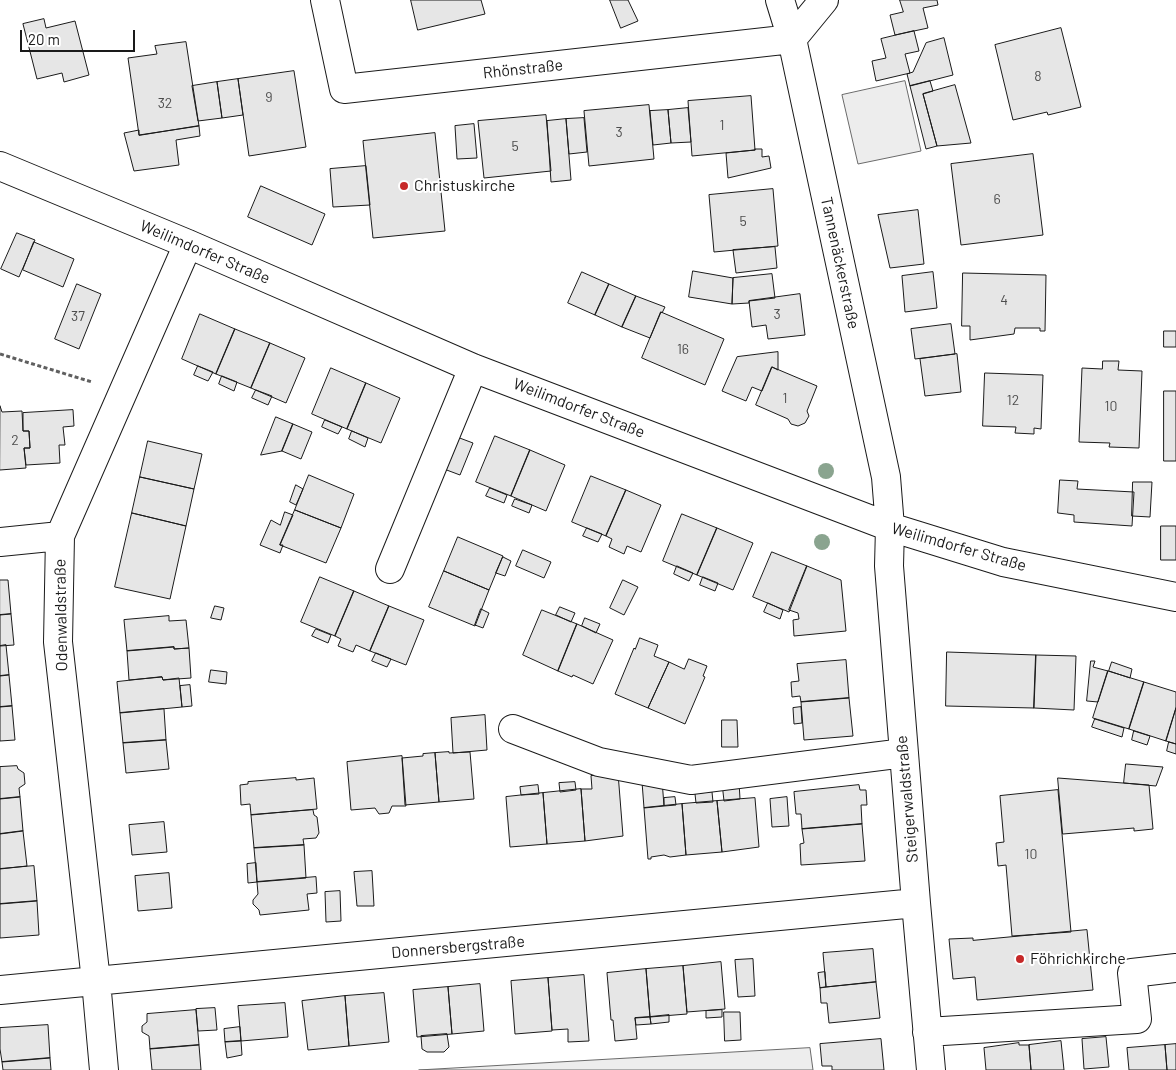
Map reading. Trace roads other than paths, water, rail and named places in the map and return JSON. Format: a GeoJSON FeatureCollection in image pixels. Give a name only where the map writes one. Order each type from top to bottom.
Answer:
{"type":"FeatureCollection","features":[{"type":"Feature","properties":{"kind":"street","name":"Rhönstraße"},"geometry":{"type":"LineString","coordinates":[[326,0],[344,89],[792,39]]}},
{"type":"Feature","properties":{"kind":"street","name":"Tannenäckerstraße"},"geometry":{"type":"LineString","coordinates":[[780,0],[792,39],[886,476],[890,527]]}},
{"type":"Feature","properties":{"kind":"street"},"geometry":{"type":"LineString","coordinates":[[792,39],[824,0]]}},
{"type":"Feature","properties":{"kind":"street","name":"Weilimdorfer Straße"},"geometry":{"type":"LineString","coordinates":[[0,166],[188,244],[473,368],[890,527],[1003,562],[1176,597]]}},
{"type":"Feature","properties":{"kind":"street","name":"Odenwaldstraße"},"geometry":{"type":"LineString","coordinates":[[104,1070],[58,642],[60,536],[188,244]]}},
{"type":"Feature","properties":{"kind":"street"},"geometry":{"type":"LineString","coordinates":[[390,569],[473,368]]}},
{"type":"Feature","properties":{"kind":"street","name":"Steigerwaldstraße"},"geometry":{"type":"LineString","coordinates":[[890,527],[889,566],[931,1070]]}},
{"type":"Feature","properties":{"kind":"street"},"geometry":{"type":"LineString","coordinates":[[0,542],[60,536]]}},
{"type":"Feature","properties":{"kind":"street"},"geometry":{"type":"LineString","coordinates":[[512,729],[599,762],[691,780],[904,753]]}},
{"type":"Feature","properties":{"kind":"street","name":"Donnersbergstraße"},"geometry":{"type":"LineString","coordinates":[[0,990],[916,903]]}},
{"type":"Feature","properties":{"kind":"street"},"geometry":{"type":"LineString","coordinates":[[927,1032],[1137,1019],[1132,973],[1176,968]]}},
{"type":"Feature","properties":{"kind":"place","name":"Christuskirche"},"geometry":{"type":"Point","coordinates":[404,186]}},
{"type":"Feature","properties":{"kind":"place","name":"Föhrichkirche"},"geometry":{"type":"Point","coordinates":[1020,959]}}]}
